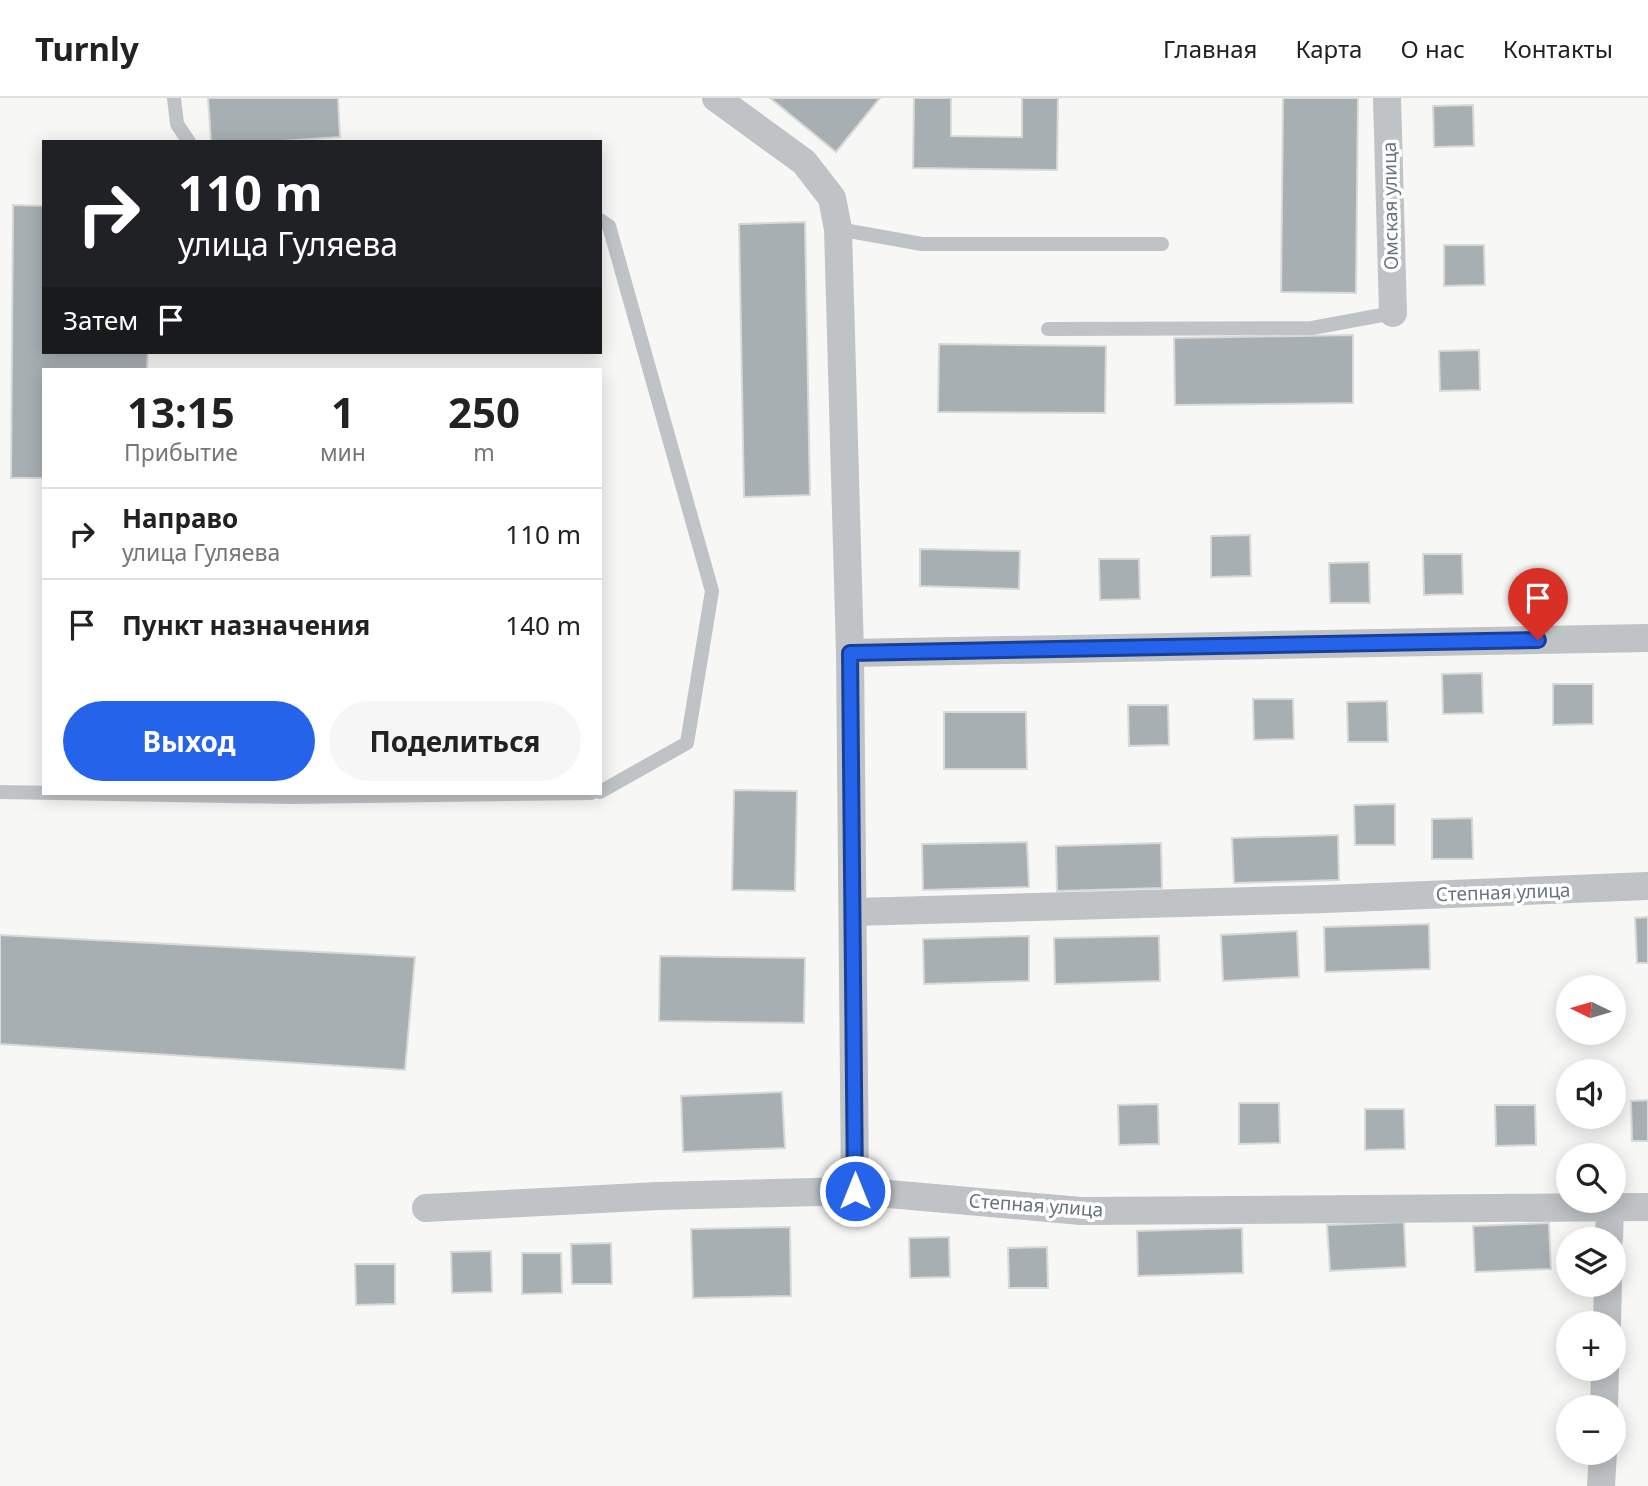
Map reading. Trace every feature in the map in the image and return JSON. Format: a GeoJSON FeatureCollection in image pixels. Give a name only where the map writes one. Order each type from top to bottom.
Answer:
{"type":"FeatureCollection","features":[{"type":"Feature","properties":{"kind":"street"},"geometry":{"type":"LineString","coordinates":[[716,98],[804,162],[832,198],[838,229],[850,653],[855,1191]]}},
{"type":"Feature","properties":{"kind":"street","name":"Омская улица"},"geometry":{"type":"LineString","coordinates":[[1387,98],[1393,313]]}},
{"type":"Feature","properties":{"kind":"street"},"geometry":{"type":"LineString","coordinates":[[850,653],[1648,638]]}},
{"type":"Feature","properties":{"kind":"street","name":"Степная улица"},"geometry":{"type":"LineString","coordinates":[[854,912],[1326,899],[1648,886]]}},
{"type":"Feature","properties":{"kind":"street","name":"Степная улица"},"geometry":{"type":"LineString","coordinates":[[426,1209],[659,1196],[855,1191],[1082,1211],[1556,1209]]}},
{"type":"Feature","properties":{"kind":"street","name":"Степная улица"},"geometry":{"type":"LineString","coordinates":[[1626,1208],[1648,1207]]}},
{"type":"Feature","properties":{"kind":"street"},"geometry":{"type":"LineString","coordinates":[[1601,1486],[1602,1465]]}},
{"type":"Feature","properties":{"kind":"lane"},"geometry":{"type":"LineString","coordinates":[[174,98],[177,124],[188,140]]}},
{"type":"Feature","properties":{"kind":"lane"},"geometry":{"type":"LineString","coordinates":[[602,221],[609,226],[712,592],[687,743],[602,791]]}},
{"type":"Feature","properties":{"kind":"lane"},"geometry":{"type":"LineString","coordinates":[[838,229],[922,244],[1161,244]]}},
{"type":"Feature","properties":{"kind":"lane"},"geometry":{"type":"LineString","coordinates":[[1048,329],[1312,328],[1393,313]]}},
{"type":"Feature","properties":{"kind":"lane"},"geometry":{"type":"LineString","coordinates":[[0,792],[42,793]]}},
{"type":"Feature","properties":{"kind":"lane"},"geometry":{"type":"LineString","coordinates":[[175,795],[441,795]]}},
{"type":"Feature","properties":{"kind":"building"},"geometry":{"type":"Polygon","coordinates":[[[208,98],[338,98],[340,137],[211,140],[208,98]]]}},
{"type":"Feature","properties":{"kind":"building"},"geometry":{"type":"Polygon","coordinates":[[[770,98],[880,98],[836,152],[770,98]]]}},
{"type":"Feature","properties":{"kind":"building"},"geometry":{"type":"Polygon","coordinates":[[[914,98],[951,98],[951,136],[1022,137],[1022,98],[1058,98],[1057,170],[913,168],[914,98]]]}},
{"type":"Feature","properties":{"kind":"building"},"geometry":{"type":"Polygon","coordinates":[[[1283,98],[1358,98],[1356,293],[1281,292],[1283,98]]]}},
{"type":"Feature","properties":{"kind":"building"},"geometry":{"type":"Polygon","coordinates":[[[1473,105],[1474,146],[1434,147],[1433,106],[1473,105]]]}},
{"type":"Feature","properties":{"kind":"building"},"geometry":{"type":"Polygon","coordinates":[[[13,205],[42,206],[42,354],[148,354],[147,368],[42,368],[42,478],[11,478],[13,205]]]}},
{"type":"Feature","properties":{"kind":"building"},"geometry":{"type":"Polygon","coordinates":[[[805,222],[810,495],[744,497],[739,224],[805,222]]]}},
{"type":"Feature","properties":{"kind":"building"},"geometry":{"type":"Polygon","coordinates":[[[1444,245],[1484,245],[1485,285],[1444,286],[1444,245]]]}},
{"type":"Feature","properties":{"kind":"building"},"geometry":{"type":"Polygon","coordinates":[[[1353,335],[1353,403],[1175,405],[1174,338],[1353,335]]]}},
{"type":"Feature","properties":{"kind":"building"},"geometry":{"type":"Polygon","coordinates":[[[939,344],[1106,346],[1105,413],[938,412],[939,344]]]}},
{"type":"Feature","properties":{"kind":"building"},"geometry":{"type":"Polygon","coordinates":[[[1479,350],[1480,390],[1440,391],[1439,351],[1479,350]]]}},
{"type":"Feature","properties":{"kind":"building"},"geometry":{"type":"Polygon","coordinates":[[[1250,535],[1251,576],[1211,577],[1211,536],[1250,535]]]}},
{"type":"Feature","properties":{"kind":"building"},"geometry":{"type":"Polygon","coordinates":[[[920,549],[1020,551],[1019,589],[920,586],[920,549]]]}},
{"type":"Feature","properties":{"kind":"building"},"geometry":{"type":"Polygon","coordinates":[[[1423,554],[1462,554],[1463,594],[1424,595],[1423,554]]]}},
{"type":"Feature","properties":{"kind":"building"},"geometry":{"type":"Polygon","coordinates":[[[1099,559],[1139,559],[1140,599],[1100,600],[1099,559]]]}},
{"type":"Feature","properties":{"kind":"building"},"geometry":{"type":"Polygon","coordinates":[[[1369,562],[1370,603],[1330,603],[1329,563],[1369,562]]]}},
{"type":"Feature","properties":{"kind":"building"},"geometry":{"type":"Polygon","coordinates":[[[1482,673],[1483,713],[1443,714],[1442,674],[1482,673]]]}},
{"type":"Feature","properties":{"kind":"building"},"geometry":{"type":"Polygon","coordinates":[[[1553,684],[1593,684],[1593,724],[1553,725],[1553,684]]]}},
{"type":"Feature","properties":{"kind":"building"},"geometry":{"type":"Polygon","coordinates":[[[1253,699],[1293,699],[1294,739],[1254,740],[1253,699]]]}},
{"type":"Feature","properties":{"kind":"building"},"geometry":{"type":"Polygon","coordinates":[[[1387,701],[1388,742],[1348,742],[1347,702],[1387,701]]]}},
{"type":"Feature","properties":{"kind":"building"},"geometry":{"type":"Polygon","coordinates":[[[1128,705],[1168,705],[1169,745],[1129,746],[1128,705]]]}},
{"type":"Feature","properties":{"kind":"building"},"geometry":{"type":"Polygon","coordinates":[[[944,712],[1026,712],[1027,769],[944,769],[944,712]]]}},
{"type":"Feature","properties":{"kind":"building"},"geometry":{"type":"Polygon","coordinates":[[[734,790],[797,791],[795,891],[732,890],[734,790]]]}},
{"type":"Feature","properties":{"kind":"building"},"geometry":{"type":"Polygon","coordinates":[[[1395,804],[1395,845],[1355,845],[1354,805],[1395,804]]]}},
{"type":"Feature","properties":{"kind":"building"},"geometry":{"type":"Polygon","coordinates":[[[1472,818],[1473,859],[1432,859],[1432,819],[1472,818]]]}},
{"type":"Feature","properties":{"kind":"building"},"geometry":{"type":"Polygon","coordinates":[[[1338,835],[1339,880],[1234,883],[1232,838],[1338,835]]]}},
{"type":"Feature","properties":{"kind":"building"},"geometry":{"type":"Polygon","coordinates":[[[1027,842],[1029,887],[923,890],[922,844],[1027,842]]]}},
{"type":"Feature","properties":{"kind":"building"},"geometry":{"type":"Polygon","coordinates":[[[1161,843],[1162,888],[1057,891],[1056,846],[1161,843]]]}},
{"type":"Feature","properties":{"kind":"building"},"geometry":{"type":"Polygon","coordinates":[[[1648,917],[1648,963],[1637,963],[1635,918],[1648,917]]]}},
{"type":"Feature","properties":{"kind":"building"},"geometry":{"type":"Polygon","coordinates":[[[1429,924],[1430,969],[1325,972],[1324,927],[1429,924]]]}},
{"type":"Feature","properties":{"kind":"building"},"geometry":{"type":"Polygon","coordinates":[[[1297,931],[1299,977],[1223,981],[1221,935],[1297,931]]]}},
{"type":"Feature","properties":{"kind":"building"},"geometry":{"type":"Polygon","coordinates":[[[0,935],[415,957],[405,1070],[0,1044],[0,935]]]}},
{"type":"Feature","properties":{"kind":"building"},"geometry":{"type":"Polygon","coordinates":[[[1029,936],[1029,981],[924,984],[923,939],[1029,936]]]}},
{"type":"Feature","properties":{"kind":"building"},"geometry":{"type":"Polygon","coordinates":[[[1159,936],[1160,981],[1055,984],[1054,938],[1159,936]]]}},
{"type":"Feature","properties":{"kind":"building"},"geometry":{"type":"Polygon","coordinates":[[[660,956],[805,958],[804,1023],[659,1021],[660,956]]]}},
{"type":"Feature","properties":{"kind":"building"},"geometry":{"type":"Polygon","coordinates":[[[782,1092],[785,1148],[683,1152],[681,1096],[782,1092]]]}},
{"type":"Feature","properties":{"kind":"building"},"geometry":{"type":"Polygon","coordinates":[[[1648,1100],[1648,1141],[1632,1141],[1631,1101],[1648,1100]]]}},
{"type":"Feature","properties":{"kind":"building"},"geometry":{"type":"Polygon","coordinates":[[[1239,1103],[1279,1103],[1280,1143],[1239,1144],[1239,1103]]]}},
{"type":"Feature","properties":{"kind":"building"},"geometry":{"type":"Polygon","coordinates":[[[1158,1104],[1159,1144],[1119,1145],[1118,1105],[1158,1104]]]}},
{"type":"Feature","properties":{"kind":"building"},"geometry":{"type":"Polygon","coordinates":[[[1495,1105],[1535,1105],[1536,1145],[1496,1146],[1495,1105]]]}},
{"type":"Feature","properties":{"kind":"building"},"geometry":{"type":"Polygon","coordinates":[[[1365,1109],[1404,1109],[1405,1149],[1365,1150],[1365,1109]]]}},
{"type":"Feature","properties":{"kind":"building"},"geometry":{"type":"Polygon","coordinates":[[[1404,1222],[1406,1267],[1330,1271],[1327,1225],[1404,1222]]]}},
{"type":"Feature","properties":{"kind":"building"},"geometry":{"type":"Polygon","coordinates":[[[1549,1223],[1551,1269],[1475,1272],[1473,1226],[1549,1223]]]}},
{"type":"Feature","properties":{"kind":"building"},"geometry":{"type":"Polygon","coordinates":[[[790,1227],[791,1296],[693,1298],[691,1229],[790,1227]]]}},
{"type":"Feature","properties":{"kind":"building"},"geometry":{"type":"Polygon","coordinates":[[[1242,1228],[1243,1273],[1138,1276],[1137,1231],[1242,1228]]]}},
{"type":"Feature","properties":{"kind":"building"},"geometry":{"type":"Polygon","coordinates":[[[949,1237],[950,1277],[910,1278],[909,1238],[949,1237]]]}},
{"type":"Feature","properties":{"kind":"building"},"geometry":{"type":"Polygon","coordinates":[[[611,1243],[612,1284],[572,1284],[571,1244],[611,1243]]]}},
{"type":"Feature","properties":{"kind":"building"},"geometry":{"type":"Polygon","coordinates":[[[1047,1247],[1048,1288],[1009,1288],[1008,1248],[1047,1247]]]}},
{"type":"Feature","properties":{"kind":"building"},"geometry":{"type":"Polygon","coordinates":[[[491,1251],[492,1292],[452,1293],[451,1252],[491,1251]]]}},
{"type":"Feature","properties":{"kind":"building"},"geometry":{"type":"Polygon","coordinates":[[[522,1253],[561,1253],[562,1293],[522,1294],[522,1253]]]}},
{"type":"Feature","properties":{"kind":"building"},"geometry":{"type":"Polygon","coordinates":[[[355,1264],[395,1264],[395,1304],[356,1305],[355,1264]]]}},
{"type":"Feature","properties":{"kind":"route"},"geometry":{"type":"LineString","coordinates":[[855,1191],[850,653],[1538,640]]}}]}
